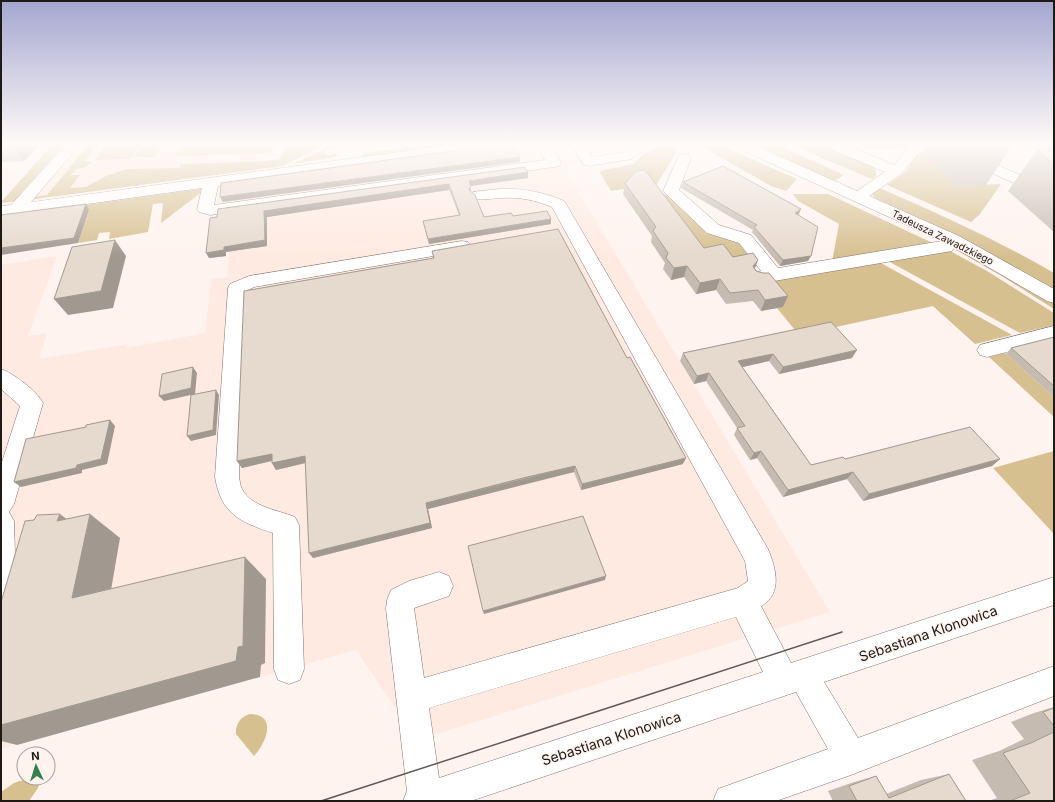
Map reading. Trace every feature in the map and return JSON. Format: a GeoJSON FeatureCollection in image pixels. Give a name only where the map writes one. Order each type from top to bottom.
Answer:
{"type":"FeatureCollection","features":[{"type":"Feature","properties":{"kind":"street"},"geometry":{"type":"LineString","coordinates":[[8,210],[38,181]]}},
{"type":"Feature","properties":{"kind":"street"},"geometry":{"type":"LineString","coordinates":[[8,210],[214,181]]}},
{"type":"Feature","properties":{"kind":"street"},"geometry":{"type":"LineString","coordinates":[[211,182],[204,209],[210,210],[419,181]]}},
{"type":"Feature","properties":{"kind":"street"},"geometry":{"type":"LineString","coordinates":[[675,181],[671,191],[713,229],[745,239],[767,276],[946,247],[953,240]]}},
{"type":"Feature","properties":{"kind":"street","name":"Tadeusza Zawadzkiego"},"geometry":{"type":"LineString","coordinates":[[823,181],[953,240],[992,260],[1054,297]]}},
{"type":"Feature","properties":{"kind":"street"},"geometry":{"type":"LineString","coordinates":[[858,197],[881,181]]}},
{"type":"Feature","properties":{"kind":"street"},"geometry":{"type":"LineString","coordinates":[[1021,181],[1054,196]]}},
{"type":"Feature","properties":{"kind":"street"},"geometry":{"type":"LineString","coordinates":[[412,697],[743,601],[756,594],[763,585],[758,558],[564,229],[558,204],[546,198],[530,194],[515,193],[479,196]]}},
{"type":"Feature","properties":{"kind":"street"},"geometry":{"type":"LineString","coordinates":[[288,669],[286,525],[245,510],[234,502],[228,488],[227,469],[237,288],[249,282],[479,243]]}},
{"type":"Feature","properties":{"kind":"street"},"geometry":{"type":"LineString","coordinates":[[987,350],[1054,333]]}},
{"type":"Feature","properties":{"kind":"street"},"geometry":{"type":"LineString","coordinates":[[1,377],[32,403],[1,504]]}},
{"type":"Feature","properties":{"kind":"street"},"geometry":{"type":"LineString","coordinates":[[1,521],[3,621],[1,630]]}},
{"type":"Feature","properties":{"kind":"street"},"geometry":{"type":"LineString","coordinates":[[422,800],[412,697],[400,609],[401,600],[409,595],[439,586]]}},
{"type":"Feature","properties":{"kind":"street","name":"Sebastiana Klonowica"},"geometry":{"type":"LineString","coordinates":[[422,800],[1054,591]]}},
{"type":"Feature","properties":{"kind":"street"},"geometry":{"type":"LineString","coordinates":[[743,601],[793,678],[851,758]]}},
{"type":"Feature","properties":{"kind":"street"},"geometry":{"type":"LineString","coordinates":[[730,801],[851,758],[1054,681]]}},
{"type":"Feature","properties":{"kind":"shaded area"},"geometry":{"type":"Polygon","coordinates":[[[19,181],[32,181],[17,198],[17,201],[1,202],[19,181]]]}},
{"type":"Feature","properties":{"kind":"shaded area"},"geometry":{"type":"Polygon","coordinates":[[[32,181],[147,181],[16,199],[32,181]]]}},
{"type":"Feature","properties":{"kind":"shaded area"},"geometry":{"type":"Polygon","coordinates":[[[58,181],[75,181],[70,188],[86,187],[96,181],[167,181],[28,200],[29,197],[47,195],[58,181]]]}},
{"type":"Feature","properties":{"kind":"shaded area"},"geometry":{"type":"Polygon","coordinates":[[[244,181],[572,181],[830,612],[417,740],[356,650],[260,677],[261,665],[106,619],[62,526],[10,747],[1,749],[1,265],[57,256],[28,336],[47,333],[39,359],[128,344],[127,348],[205,333],[211,279],[227,277],[231,232],[218,226],[217,185],[244,181]]]}},
{"type":"Feature","properties":{"kind":"shaded area"},"geometry":{"type":"Polygon","coordinates":[[[605,181],[658,181],[652,192],[629,188],[611,191],[605,181]]]}},
{"type":"Feature","properties":{"kind":"shaded area"},"geometry":{"type":"Polygon","coordinates":[[[763,181],[795,181],[786,191],[763,181]]]}},
{"type":"Feature","properties":{"kind":"shaded area"},"geometry":{"type":"Polygon","coordinates":[[[892,181],[952,181],[956,186],[1001,184],[980,214],[971,222],[887,185],[892,181]]]}},
{"type":"Feature","properties":{"kind":"shaded area"},"geometry":{"type":"Polygon","coordinates":[[[207,188],[161,223],[163,203],[153,204],[148,232],[109,239],[110,232],[99,233],[97,240],[78,243],[89,210],[1,217],[207,188]]]}},
{"type":"Feature","properties":{"kind":"shaded area"},"geometry":{"type":"Polygon","coordinates":[[[877,189],[882,189],[948,219],[1033,261],[1054,273],[1054,289],[973,244],[875,198],[871,193],[877,189]]]}},
{"type":"Feature","properties":{"kind":"shaded area"},"geometry":{"type":"Polygon","coordinates":[[[657,192],[670,196],[744,241],[757,259],[701,259],[657,192]]]}},
{"type":"Feature","properties":{"kind":"shaded area"},"geometry":{"type":"Polygon","coordinates":[[[793,194],[828,194],[937,245],[832,262],[839,224],[798,201],[793,194]]]}},
{"type":"Feature","properties":{"kind":"shaded area"},"geometry":{"type":"Polygon","coordinates":[[[955,246],[1015,279],[1054,303],[1054,309],[1000,275],[956,250],[955,246]]]}},
{"type":"Feature","properties":{"kind":"shaded area"},"geometry":{"type":"Polygon","coordinates":[[[950,251],[987,271],[1054,313],[1054,325],[1020,333],[888,261],[950,251]]]}},
{"type":"Feature","properties":{"kind":"shaded area"},"geometry":{"type":"Polygon","coordinates":[[[879,262],[1012,335],[975,344],[933,306],[799,335],[777,308],[762,281],[879,262]]]}},
{"type":"Feature","properties":{"kind":"shaded area"},"geometry":{"type":"Polygon","coordinates":[[[1005,353],[1054,397],[1054,417],[989,357],[1005,353]]]}},
{"type":"Feature","properties":{"kind":"shaded area"},"geometry":{"type":"Polygon","coordinates":[[[1054,451],[1054,534],[993,468],[1054,451]]]}},
{"type":"Feature","properties":{"kind":"shaded area"},"geometry":{"type":"Polygon","coordinates":[[[250,714],[259,716],[264,719],[267,724],[265,737],[254,756],[236,734],[236,727],[239,721],[250,714]]]}},
{"type":"Feature","properties":{"kind":"shaded area"},"geometry":{"type":"Polygon","coordinates":[[[16,782],[16,786],[38,786],[29,801],[1,801],[1,792],[16,782]]]}},
{"type":"Feature","properties":{"kind":"building"},"geometry":{"type":"Polygon","coordinates":[[[232,181],[337,181],[220,197],[221,183],[232,181]]]}},
{"type":"Feature","properties":{"kind":"building"},"geometry":{"type":"Polygon","coordinates":[[[420,181],[469,181],[471,186],[469,190],[475,195],[484,217],[511,213],[513,216],[547,211],[551,219],[428,239],[423,221],[460,215],[449,184],[264,211],[265,240],[224,247],[224,250],[206,253],[210,218],[217,217],[218,209],[420,181]]]}},
{"type":"Feature","properties":{"kind":"building"},"geometry":{"type":"Polygon","coordinates":[[[626,181],[654,181],[704,248],[723,244],[733,257],[753,253],[758,260],[753,266],[756,271],[769,273],[788,296],[765,300],[758,290],[730,293],[720,279],[700,283],[687,266],[674,268],[666,258],[668,253],[653,231],[656,227],[625,183],[626,181]]]}},
{"type":"Feature","properties":{"kind":"building"},"geometry":{"type":"Polygon","coordinates":[[[751,181],[801,209],[795,213],[818,227],[811,256],[783,260],[754,227],[757,225],[683,182],[751,181]]]}},
{"type":"Feature","properties":{"kind":"building"},"geometry":{"type":"Polygon","coordinates":[[[86,204],[74,238],[1,248],[1,215],[86,204]]]}},
{"type":"Feature","properties":{"kind":"building"},"geometry":{"type":"Polygon","coordinates":[[[558,229],[627,358],[630,357],[686,458],[582,484],[575,466],[523,478],[426,503],[430,523],[309,553],[305,456],[272,463],[272,454],[237,461],[244,291],[434,258],[432,251],[558,229]]]}},
{"type":"Feature","properties":{"kind":"building"},"geometry":{"type":"Polygon","coordinates":[[[115,240],[101,291],[54,299],[72,247],[115,240]]]}},
{"type":"Feature","properties":{"kind":"building"},"geometry":{"type":"Polygon","coordinates":[[[831,322],[857,350],[783,367],[773,354],[738,361],[811,465],[843,457],[845,459],[970,427],[1000,459],[869,494],[853,472],[788,490],[761,451],[754,453],[737,428],[745,426],[709,373],[697,376],[683,353],[831,322]]]}},
{"type":"Feature","properties":{"kind":"building"},"geometry":{"type":"Polygon","coordinates":[[[1054,337],[1054,386],[1011,348],[1054,337]]]}},
{"type":"Feature","properties":{"kind":"building"},"geometry":{"type":"Polygon","coordinates":[[[193,367],[191,388],[159,396],[162,374],[193,367]]]}},
{"type":"Feature","properties":{"kind":"building"},"geometry":{"type":"Polygon","coordinates":[[[216,390],[213,430],[187,436],[191,395],[216,390]]]}},
{"type":"Feature","properties":{"kind":"building"},"geometry":{"type":"Polygon","coordinates":[[[110,420],[101,459],[77,465],[76,468],[14,482],[26,439],[86,427],[86,425],[110,420]]]}},
{"type":"Feature","properties":{"kind":"building"},"geometry":{"type":"Polygon","coordinates":[[[60,514],[57,521],[90,514],[72,598],[245,557],[243,646],[238,647],[236,661],[1,725],[1,602],[25,521],[34,520],[37,515],[60,514]]]}},
{"type":"Feature","properties":{"kind":"building"},"geometry":{"type":"Polygon","coordinates":[[[583,516],[606,576],[483,611],[468,546],[583,516]]]}},
{"type":"Feature","properties":{"kind":"building"},"geometry":{"type":"Polygon","coordinates":[[[1054,708],[1054,726],[1043,712],[1054,708]]]}},
{"type":"Feature","properties":{"kind":"building"},"geometry":{"type":"Polygon","coordinates":[[[1054,732],[1054,801],[1010,801],[1030,793],[1003,753],[1031,743],[1054,732]]]}},
{"type":"Feature","properties":{"kind":"building"},"geometry":{"type":"Polygon","coordinates":[[[949,774],[966,801],[857,801],[849,786],[876,776],[889,798],[949,774]]]}},
{"type":"Feature","properties":{"kind":"tram line"},"geometry":{"type":"LineString","coordinates":[[321,801],[842,632]]}}]}
